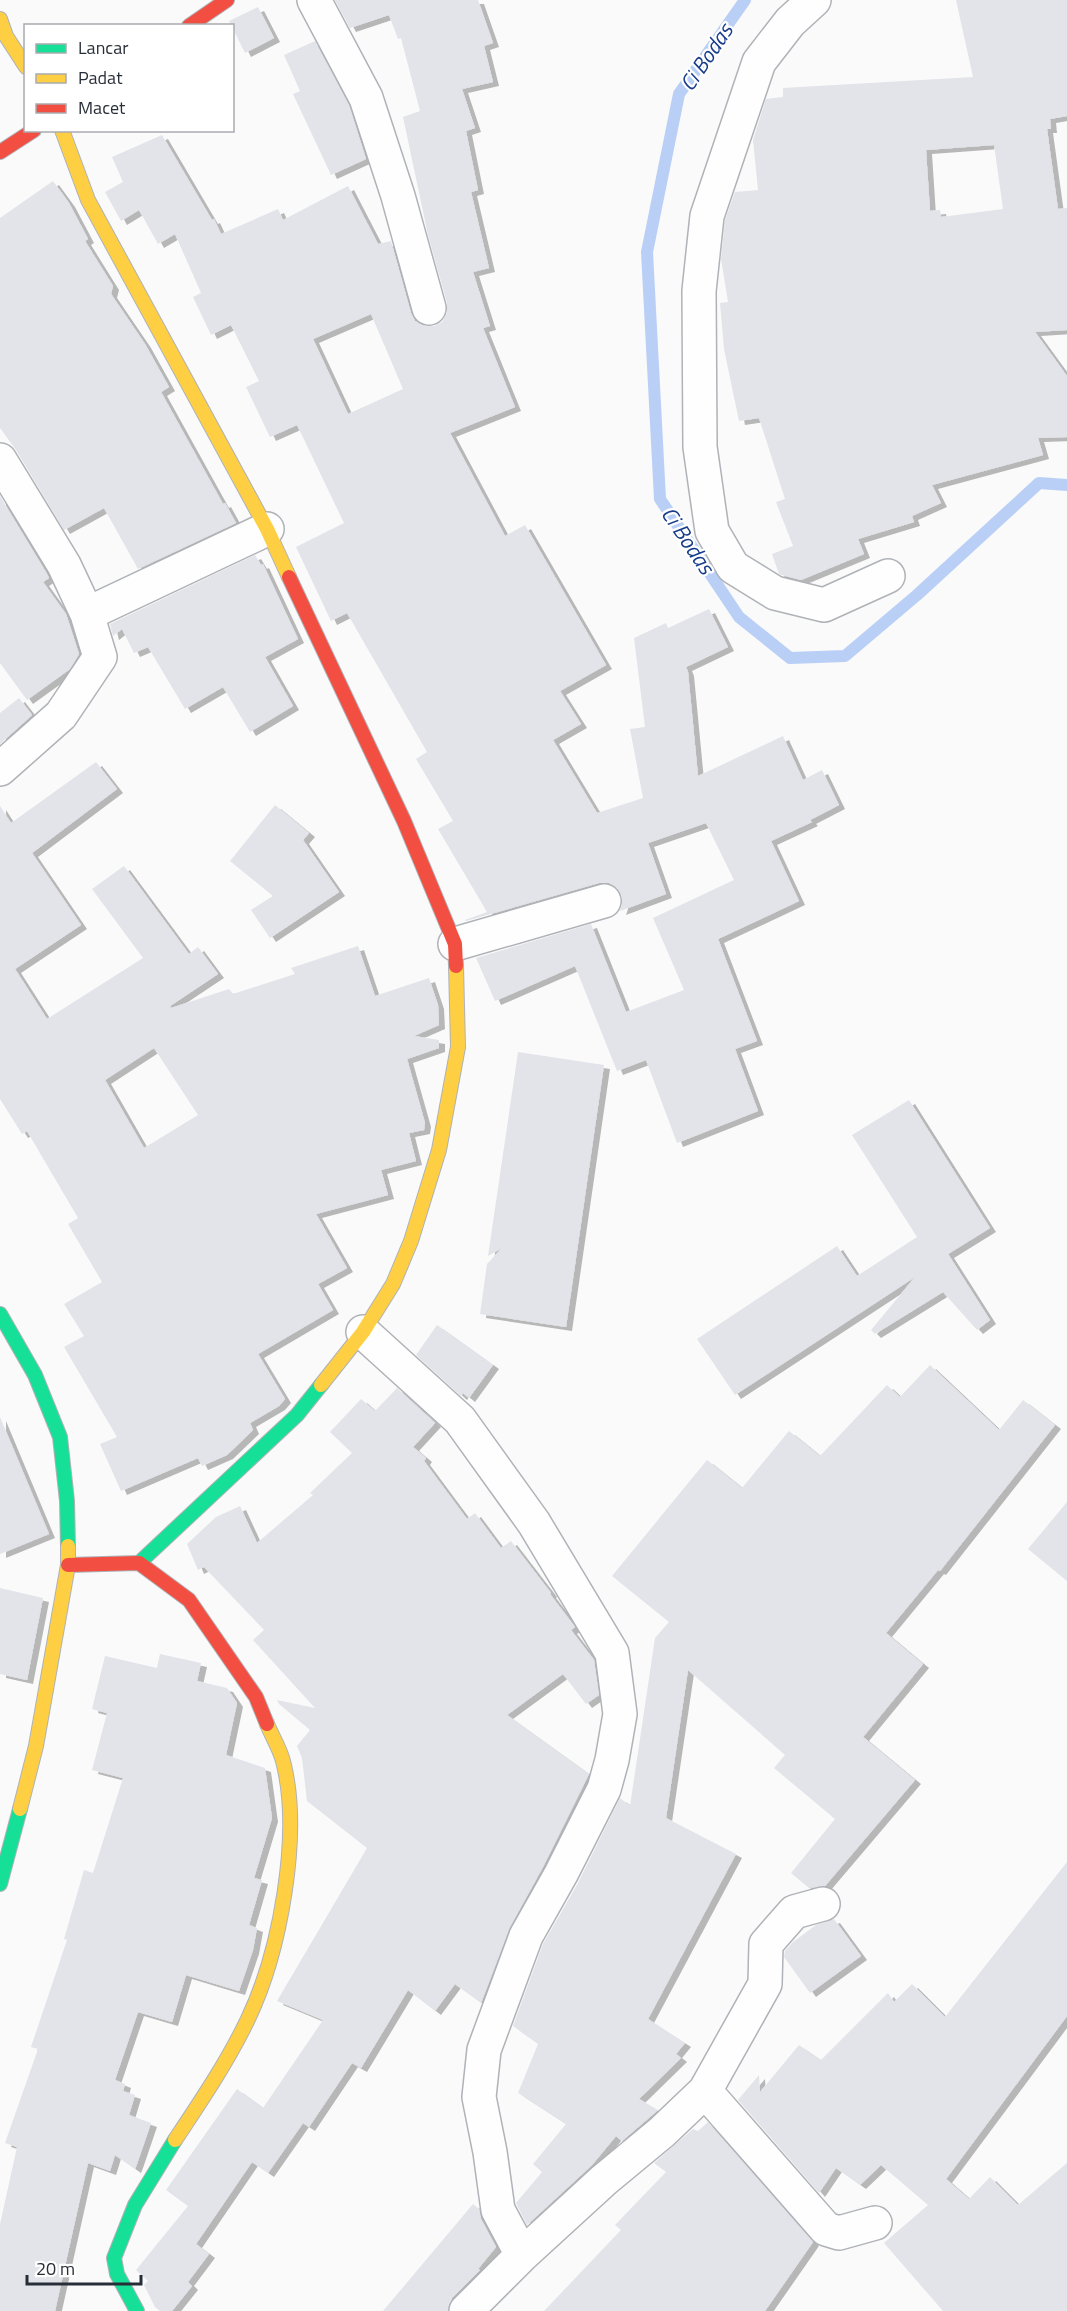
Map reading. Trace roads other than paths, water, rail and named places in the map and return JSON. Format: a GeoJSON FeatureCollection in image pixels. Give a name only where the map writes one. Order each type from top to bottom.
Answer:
{"type":"FeatureCollection","features":[{"type":"Feature","properties":{"kind":"street"},"geometry":{"type":"LineString","coordinates":[[192,24],[227,0]]}},
{"type":"Feature","properties":{"kind":"street"},"geometry":{"type":"LineString","coordinates":[[314,0],[366,98],[398,196],[429,308]]}},
{"type":"Feature","properties":{"kind":"street"},"geometry":{"type":"LineString","coordinates":[[814,0],[789,22],[759,62],[707,216],[699,291],[699,447],[712,531],[734,567],[775,593],[824,605],[888,576]]}},
{"type":"Feature","properties":{"kind":"street"},"geometry":{"type":"LineString","coordinates":[[0,18],[6,36],[24,64]]}},
{"type":"Feature","properties":{"kind":"street"},"geometry":{"type":"LineString","coordinates":[[0,152],[31,132]]}},
{"type":"Feature","properties":{"kind":"street"},"geometry":{"type":"LineString","coordinates":[[63,132],[88,200],[267,530],[404,821],[455,944],[458,1047],[439,1150],[411,1241],[393,1284],[363,1332],[297,1415],[139,1563]]}},
{"type":"Feature","properties":{"kind":"street"},"geometry":{"type":"LineString","coordinates":[[0,460],[64,565],[87,614],[100,657],[61,715],[0,769]]}},
{"type":"Feature","properties":{"kind":"street"},"geometry":{"type":"LineString","coordinates":[[87,614],[267,530]]}},
{"type":"Feature","properties":{"kind":"street"},"geometry":{"type":"LineString","coordinates":[[455,944],[604,901]]}},
{"type":"Feature","properties":{"kind":"street"},"geometry":{"type":"LineString","coordinates":[[0,1314],[35,1375],[60,1437],[67,1501],[68,1565],[36,1746],[0,1884]]}},
{"type":"Feature","properties":{"kind":"street"},"geometry":{"type":"LineString","coordinates":[[363,1332],[460,1420],[534,1522],[612,1653],[621,1714],[604,1789],[561,1874],[526,1936],[484,2050],[479,2097],[498,2210],[522,2255]]}},
{"type":"Feature","properties":{"kind":"street"},"geometry":{"type":"LineString","coordinates":[[68,1565],[139,1563],[189,1600],[256,1697],[283,1761],[291,1818],[283,1898],[269,1964],[248,2019],[206,2093],[135,2205],[114,2258],[117,2274],[130,2303],[137,2311]]}},
{"type":"Feature","properties":{"kind":"street"},"geometry":{"type":"LineString","coordinates":[[466,2311],[522,2255],[604,2180],[662,2132],[705,2091],[765,1984],[766,1944],[794,1912],[824,1904]]}},
{"type":"Feature","properties":{"kind":"street"},"geometry":{"type":"LineString","coordinates":[[705,2091],[826,2229],[839,2233],[875,2223]]}},
{"type":"Feature","properties":{"kind":"waterway","name":"Ci Bodas"},"geometry":{"type":"LineString","coordinates":[[745,0],[679,94],[647,252],[660,499],[739,617],[790,658],[845,656],[917,595],[1039,483],[1067,485]]}}]}
